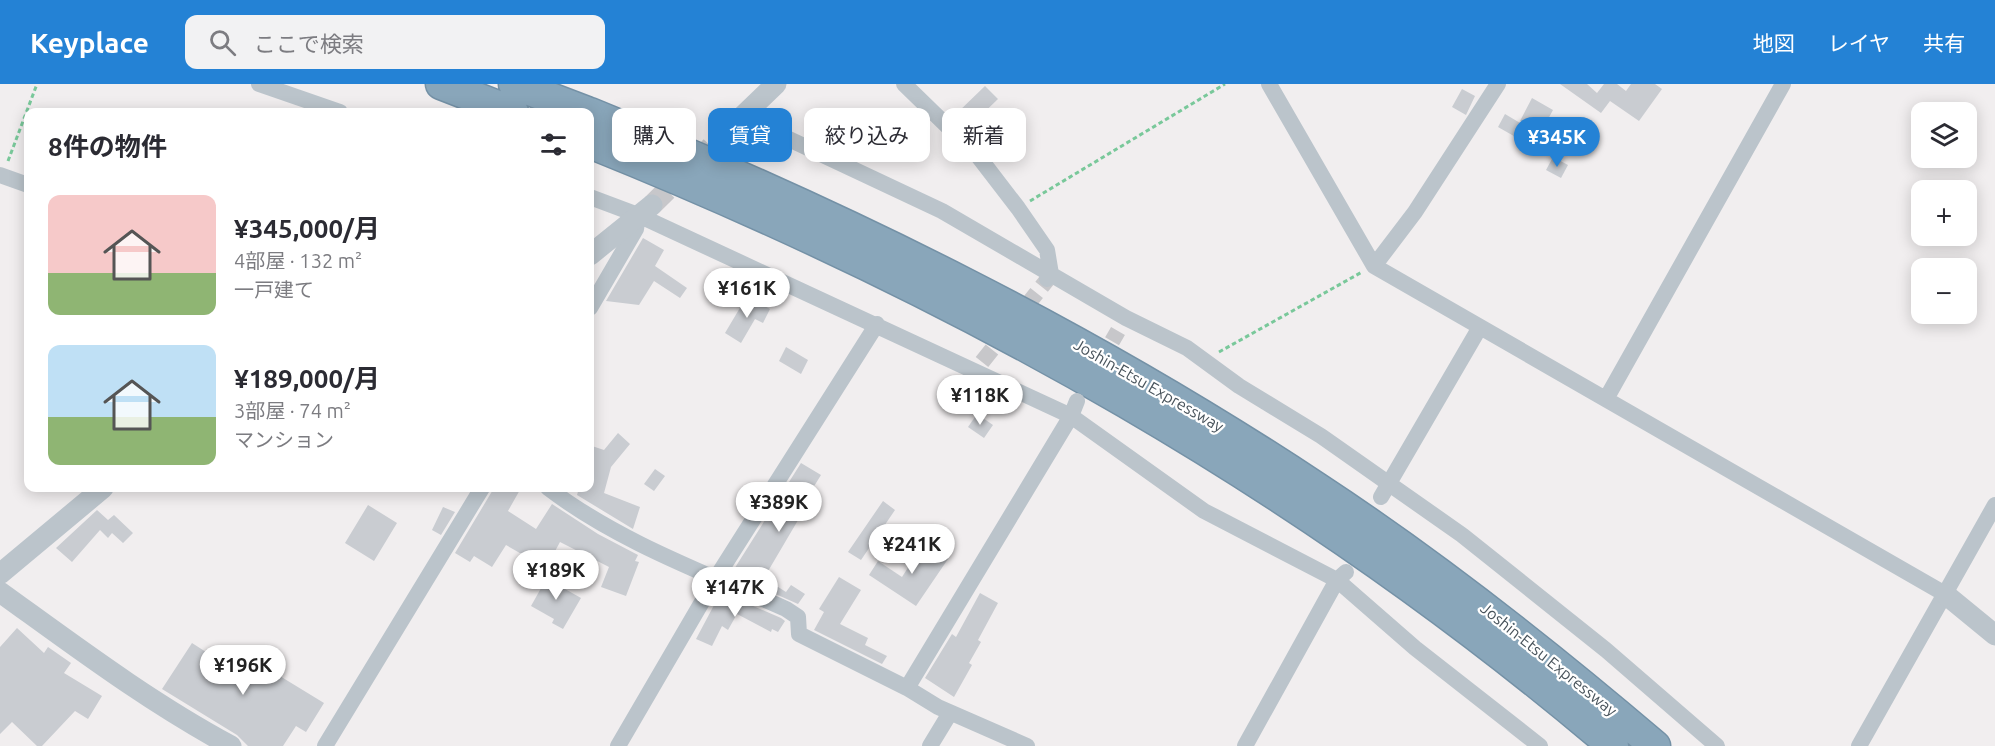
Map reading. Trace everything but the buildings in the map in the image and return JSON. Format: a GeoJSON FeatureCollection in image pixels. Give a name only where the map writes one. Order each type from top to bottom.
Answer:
{"type":"FeatureCollection","features":[{"type":"Feature","properties":{"kind":"highway"},"geometry":{"type":"LineString","coordinates":[[441,84],[503,108]]}},
{"type":"Feature","properties":{"kind":"highway","name":"Joshin-Etsu Expressway"},"geometry":{"type":"LineString","coordinates":[[514,84],[575,108]]}},
{"type":"Feature","properties":{"kind":"highway","name":"Joshin-Etsu Expressway"},"geometry":{"type":"LineString","coordinates":[[594,115],[731,172],[893,246],[997,299],[1179,400],[1320,489],[1457,586],[1655,746]]}},
{"type":"Feature","properties":{"kind":"highway","name":"Joshin-Etsu Expressway"},"geometry":{"type":"LineString","coordinates":[[594,145],[730,201],[871,266],[1024,344],[1157,419],[1308,515],[1383,567],[1510,662],[1613,746]]}},
{"type":"Feature","properties":{"kind":"street"},"geometry":{"type":"LineString","coordinates":[[259,84],[328,108]]}},
{"type":"Feature","properties":{"kind":"street"},"geometry":{"type":"LineString","coordinates":[[751,108],[776,84]]}},
{"type":"Feature","properties":{"kind":"street"},"geometry":{"type":"LineString","coordinates":[[904,84],[978,156],[1018,208],[1047,250],[1049,277]]}},
{"type":"Feature","properties":{"kind":"street"},"geometry":{"type":"LineString","coordinates":[[1269,84],[1374,266],[1945,594],[1995,635]]}},
{"type":"Feature","properties":{"kind":"street"},"geometry":{"type":"LineString","coordinates":[[1374,266],[1415,213],[1498,84]]}},
{"type":"Feature","properties":{"kind":"street"},"geometry":{"type":"LineString","coordinates":[[1606,399],[1783,84]]}},
{"type":"Feature","properties":{"kind":"street"},"geometry":{"type":"LineString","coordinates":[[792,140],[942,211],[1122,324],[1187,348],[1239,386],[1321,436],[1385,490],[1462,535],[1606,650],[1717,746]]}},
{"type":"Feature","properties":{"kind":"street"},"geometry":{"type":"LineString","coordinates":[[1,176],[24,184]]}},
{"type":"Feature","properties":{"kind":"street"},"geometry":{"type":"LineString","coordinates":[[594,197],[645,210],[878,324],[1074,409],[1204,511],[1341,576],[1415,648],[1540,746]]}},
{"type":"Feature","properties":{"kind":"street"},"geometry":{"type":"LineString","coordinates":[[594,252],[645,210]]}},
{"type":"Feature","properties":{"kind":"street"},"geometry":{"type":"LineString","coordinates":[[594,301],[636,230],[645,210]]}},
{"type":"Feature","properties":{"kind":"street"},"geometry":{"type":"LineString","coordinates":[[618,746],[716,578],[878,324]]}},
{"type":"Feature","properties":{"kind":"street"},"geometry":{"type":"LineString","coordinates":[[1385,490],[1480,327]]}},
{"type":"Feature","properties":{"kind":"street"},"geometry":{"type":"LineString","coordinates":[[907,688],[1074,409]]}},
{"type":"Feature","properties":{"kind":"street"},"geometry":{"type":"LineString","coordinates":[[0,573],[98,492]]}},
{"type":"Feature","properties":{"kind":"street"},"geometry":{"type":"LineString","coordinates":[[325,746],[480,492]]}},
{"type":"Feature","properties":{"kind":"street"},"geometry":{"type":"LineString","coordinates":[[554,492],[577,509],[638,543],[786,609],[798,617],[799,634],[907,688],[950,713],[1028,746]]}},
{"type":"Feature","properties":{"kind":"street"},"geometry":{"type":"LineString","coordinates":[[1859,746],[1995,505]]}},
{"type":"Feature","properties":{"kind":"street"},"geometry":{"type":"LineString","coordinates":[[1245,746],[1341,576]]}},
{"type":"Feature","properties":{"kind":"street"},"geometry":{"type":"LineString","coordinates":[[0,592],[195,727],[231,746]]}},
{"type":"Feature","properties":{"kind":"street"},"geometry":{"type":"LineString","coordinates":[[930,746],[950,713]]}},
{"type":"Feature","properties":{"kind":"path"},"geometry":{"type":"LineString","coordinates":[[28,108],[37,84]]}},
{"type":"Feature","properties":{"kind":"path"},"geometry":{"type":"LineString","coordinates":[[1018,208],[1225,84]]}},
{"type":"Feature","properties":{"kind":"path"},"geometry":{"type":"LineString","coordinates":[[1,176],[24,117]]}},
{"type":"Feature","properties":{"kind":"path"},"geometry":{"type":"LineString","coordinates":[[1204,360],[1374,266]]}},
{"type":"Feature","properties":{"kind":"tunnel"},"geometry":{"type":"LineString","coordinates":[[652,205],[708,150]]}},
{"type":"Feature","properties":{"kind":"tunnel"},"geometry":{"type":"LineString","coordinates":[[982,362],[1047,280]]}},
{"type":"Feature","properties":{"kind":"tunnel"},"geometry":{"type":"LineString","coordinates":[[1100,362],[1118,331]]}}]}
